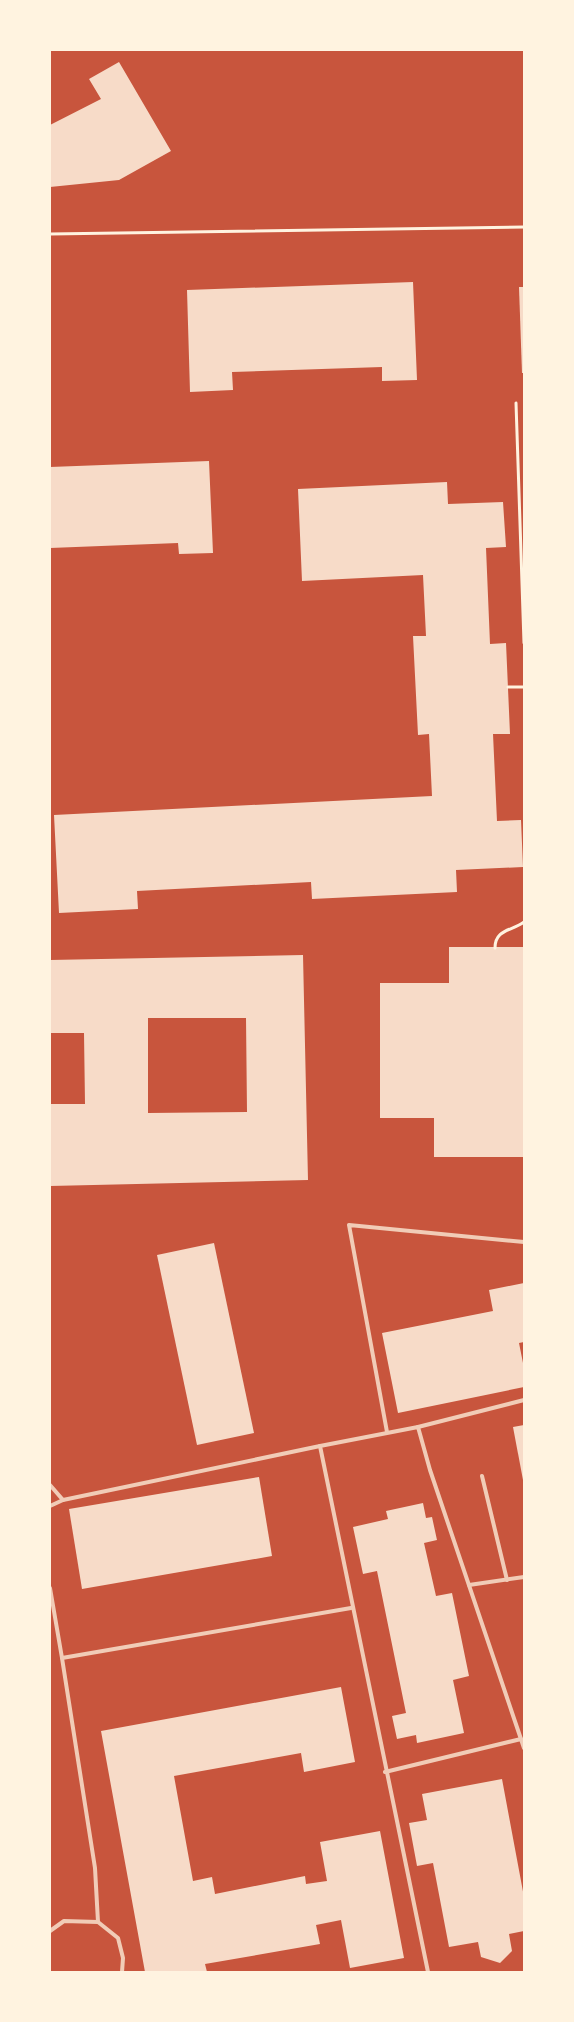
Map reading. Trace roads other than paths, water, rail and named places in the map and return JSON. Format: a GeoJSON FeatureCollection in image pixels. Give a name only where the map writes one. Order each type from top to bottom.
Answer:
{"type":"FeatureCollection","features":[{"type":"Feature","properties":{"kind":"lane"},"geometry":{"type":"LineString","coordinates":[[387,1432],[349,1225],[524,1242]]}},
{"type":"Feature","properties":{"kind":"lane"},"geometry":{"type":"LineString","coordinates":[[50,1506],[62,1500],[418,1426],[524,1400]]}},
{"type":"Feature","properties":{"kind":"lane"},"geometry":{"type":"LineString","coordinates":[[418,1426],[430,1470],[524,1748]]}},
{"type":"Feature","properties":{"kind":"lane"},"geometry":{"type":"LineString","coordinates":[[320,1446],[351,1608],[428,1972]]}},
{"type":"Feature","properties":{"kind":"lane"},"geometry":{"type":"LineString","coordinates":[[482,1476],[507,1580]]}},
{"type":"Feature","properties":{"kind":"lane"},"geometry":{"type":"LineString","coordinates":[[50,1485],[62,1500]]}},
{"type":"Feature","properties":{"kind":"lane"},"geometry":{"type":"LineString","coordinates":[[469,1585],[524,1577]]}},
{"type":"Feature","properties":{"kind":"lane"},"geometry":{"type":"LineString","coordinates":[[50,1588],[95,1868],[98,1922]]}},
{"type":"Feature","properties":{"kind":"lane"},"geometry":{"type":"LineString","coordinates":[[62,1658],[351,1608]]}},
{"type":"Feature","properties":{"kind":"lane"},"geometry":{"type":"LineString","coordinates":[[385,1772],[521,1739]]}},
{"type":"Feature","properties":{"kind":"lane"},"geometry":{"type":"LineString","coordinates":[[50,1931],[64,1921],[98,1922],[118,1938],[123,1958],[122,1972]]}}]}
